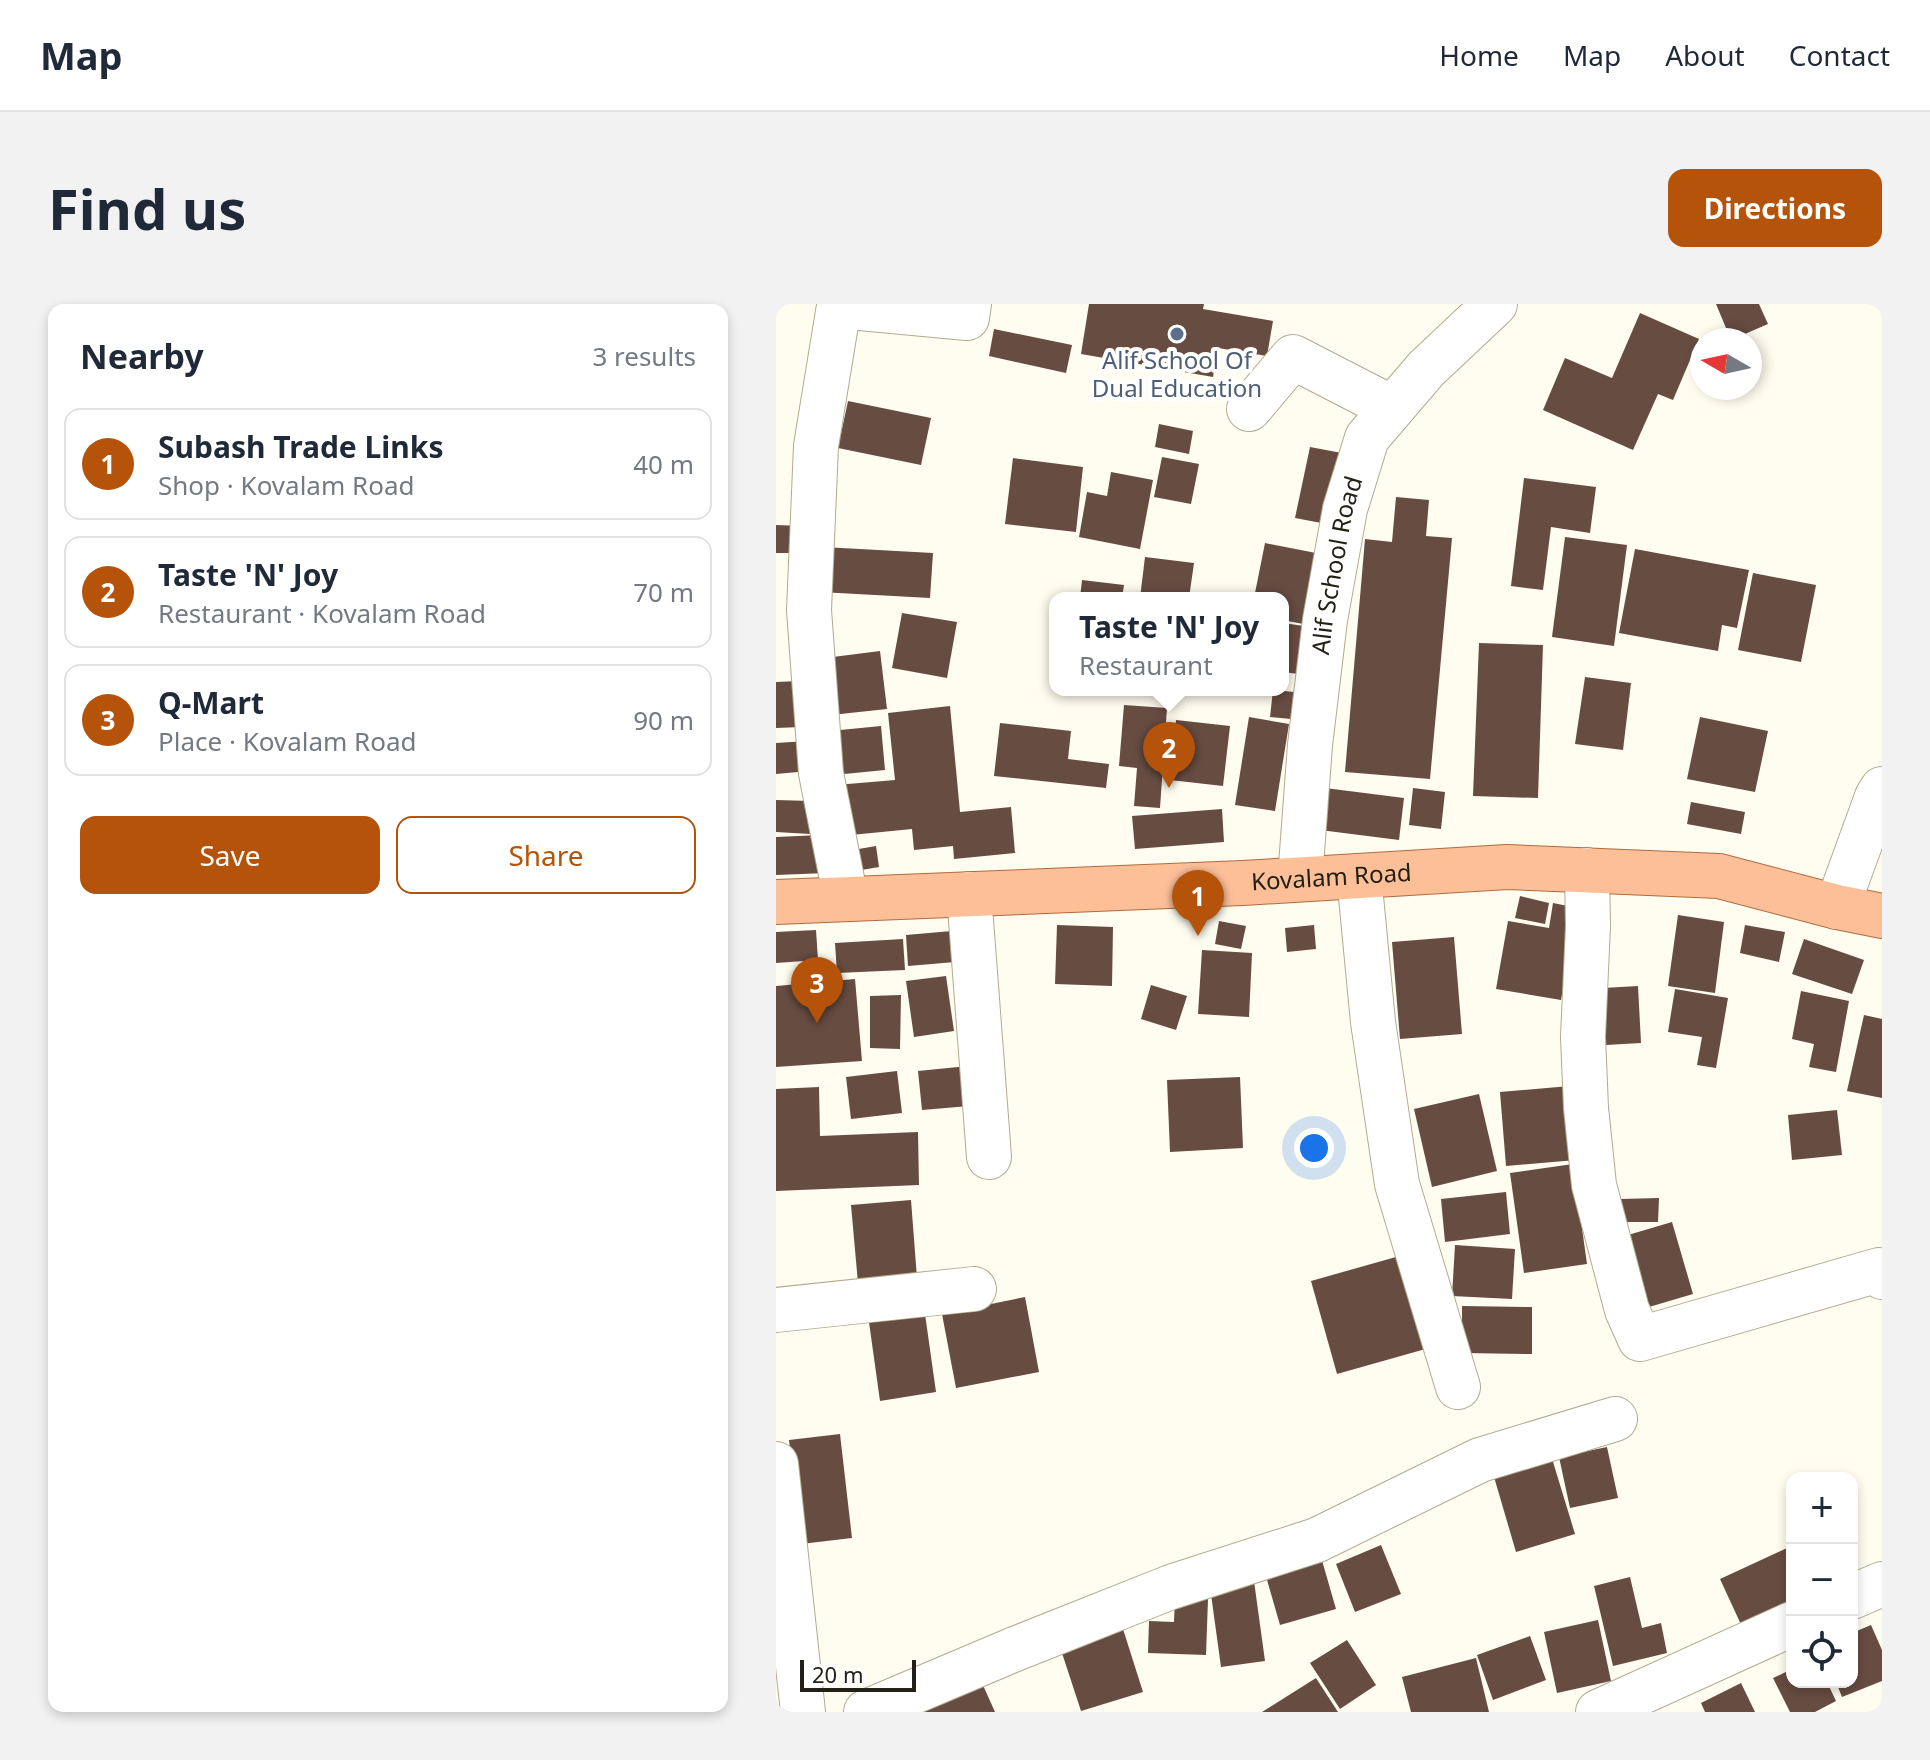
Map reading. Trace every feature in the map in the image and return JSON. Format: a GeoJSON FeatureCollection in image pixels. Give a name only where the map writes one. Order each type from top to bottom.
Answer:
{"type":"FeatureCollection","features":[{"type":"Feature","properties":{"kind":"main road","name":"Kovalam Road"},"geometry":{"type":"LineString","coordinates":[[776,902],[1507,867],[1719,876],[1882,916]]}},
{"type":"Feature","properties":{"kind":"street","name":"Alif School Road"},"geometry":{"type":"LineString","coordinates":[[1300,879],[1312,729],[1325,620],[1345,509],[1367,438],[1426,369],[1495,304]]}},
{"type":"Feature","properties":{"kind":"street"},"geometry":{"type":"LineString","coordinates":[[846,899],[821,773],[809,610],[816,446],[839,306],[973,309]]}},
{"type":"Feature","properties":{"kind":"street"},"geometry":{"type":"LineString","coordinates":[[1249,409],[1293,357],[1392,408]]}},
{"type":"Feature","properties":{"kind":"street"},"geometry":{"type":"LineString","coordinates":[[1837,907],[1882,789]]}},
{"type":"Feature","properties":{"kind":"street"},"geometry":{"type":"LineString","coordinates":[[1587,870],[1583,1037],[1594,1185],[1627,1310],[1640,1339],[1879,1270],[1882,1277]]}},
{"type":"Feature","properties":{"kind":"street"},"geometry":{"type":"LineString","coordinates":[[1359,876],[1373,1022],[1397,1184],[1458,1387]]}},
{"type":"Feature","properties":{"kind":"street"},"geometry":{"type":"LineString","coordinates":[[969,894],[989,1157]]}},
{"type":"Feature","properties":{"kind":"street"},"geometry":{"type":"LineString","coordinates":[[776,1310],[974,1289]]}},
{"type":"Feature","properties":{"kind":"street"},"geometry":{"type":"LineString","coordinates":[[866,1712],[1171,1587],[1317,1540],[1480,1460],[1615,1419]]}},
{"type":"Feature","properties":{"kind":"street"},"geometry":{"type":"LineString","coordinates":[[776,1464],[803,1712]]}},
{"type":"Feature","properties":{"kind":"street"},"geometry":{"type":"LineString","coordinates":[[1858,1594],[1882,1584]]}},
{"type":"Feature","properties":{"kind":"street"},"geometry":{"type":"LineString","coordinates":[[1598,1712],[1786,1627]]}},
{"type":"Feature","properties":{"kind":"building","name":"Alif School Of Dual Education"},"geometry":{"type":"Polygon","coordinates":[[[1089,304],[1204,304],[1203,309],[1273,321],[1267,356],[1218,348],[1213,377],[1081,354],[1089,304]]]}},
{"type":"Feature","properties":{"kind":"building"},"geometry":{"type":"Polygon","coordinates":[[[1716,304],[1759,304],[1768,324],[1759,328],[1726,328],[1716,304]]]}},
{"type":"Feature","properties":{"kind":"building"},"geometry":{"type":"Polygon","coordinates":[[[1640,313],[1690,335],[1690,360],[1673,400],[1658,394],[1633,450],[1543,410],[1565,358],[1612,378],[1640,313]]]}},
{"type":"Feature","properties":{"kind":"building"},"geometry":{"type":"Polygon","coordinates":[[[994,329],[1072,345],[1066,373],[989,356],[994,329]]]}},
{"type":"Feature","properties":{"kind":"building"},"geometry":{"type":"Polygon","coordinates":[[[848,401],[931,418],[921,465],[838,448],[848,401]]]}},
{"type":"Feature","properties":{"kind":"building"},"geometry":{"type":"Polygon","coordinates":[[[1159,424],[1193,431],[1189,454],[1155,447],[1159,424]]]}},
{"type":"Feature","properties":{"kind":"building"},"geometry":{"type":"Polygon","coordinates":[[[1310,447],[1347,454],[1332,525],[1295,518],[1310,447]]]}},
{"type":"Feature","properties":{"kind":"building"},"geometry":{"type":"Polygon","coordinates":[[[1162,457],[1199,464],[1191,504],[1154,497],[1162,457]]]}},
{"type":"Feature","properties":{"kind":"building"},"geometry":{"type":"Polygon","coordinates":[[[1013,458],[1083,467],[1076,532],[1005,524],[1013,458]]]}},
{"type":"Feature","properties":{"kind":"building"},"geometry":{"type":"Polygon","coordinates":[[[1111,472],[1153,480],[1140,549],[1079,537],[1087,492],[1107,496],[1111,472]]]}},
{"type":"Feature","properties":{"kind":"building"},"geometry":{"type":"Polygon","coordinates":[[[1524,478],[1596,487],[1590,533],[1551,527],[1543,590],[1511,586],[1524,478]]]}},
{"type":"Feature","properties":{"kind":"building"},"geometry":{"type":"Polygon","coordinates":[[[1396,497],[1429,500],[1426,536],[1452,538],[1430,779],[1345,772],[1365,539],[1392,542],[1396,497]]]}},
{"type":"Feature","properties":{"kind":"building"},"geometry":{"type":"Polygon","coordinates":[[[776,525],[803,526],[802,553],[776,553],[776,525]]]}},
{"type":"Feature","properties":{"kind":"building"},"geometry":{"type":"Polygon","coordinates":[[[1565,537],[1627,545],[1614,646],[1552,637],[1565,537]]]}},
{"type":"Feature","properties":{"kind":"building"},"geometry":{"type":"Polygon","coordinates":[[[1265,543],[1321,554],[1308,625],[1289,621],[1289,592],[1255,592],[1265,543]]]}},
{"type":"Feature","properties":{"kind":"building"},"geometry":{"type":"Polygon","coordinates":[[[823,547],[933,553],[930,598],[820,592],[823,547]]]}},
{"type":"Feature","properties":{"kind":"building"},"geometry":{"type":"Polygon","coordinates":[[[1635,549],[1749,570],[1737,628],[1722,625],[1718,651],[1619,633],[1635,549]]]}},
{"type":"Feature","properties":{"kind":"building"},"geometry":{"type":"Polygon","coordinates":[[[1145,557],[1194,563],[1190,592],[1141,592],[1145,557]]]}},
{"type":"Feature","properties":{"kind":"building"},"geometry":{"type":"Polygon","coordinates":[[[1753,573],[1816,585],[1801,662],[1738,650],[1753,573]]]}},
{"type":"Feature","properties":{"kind":"building"},"geometry":{"type":"Polygon","coordinates":[[[1082,580],[1124,585],[1123,592],[1081,592],[1082,580]]]}},
{"type":"Feature","properties":{"kind":"building"},"geometry":{"type":"Polygon","coordinates":[[[902,613],[957,622],[947,678],[892,668],[902,613]]]}},
{"type":"Feature","properties":{"kind":"building"},"geometry":{"type":"Polygon","coordinates":[[[1289,624],[1311,627],[1306,675],[1289,673],[1289,624]]]}},
{"type":"Feature","properties":{"kind":"building"},"geometry":{"type":"Polygon","coordinates":[[[1479,643],[1543,645],[1538,798],[1473,796],[1479,643]]]}},
{"type":"Feature","properties":{"kind":"building"},"geometry":{"type":"Polygon","coordinates":[[[880,651],[887,709],[831,715],[825,658],[880,651]]]}},
{"type":"Feature","properties":{"kind":"building"},"geometry":{"type":"Polygon","coordinates":[[[1585,677],[1631,683],[1623,750],[1575,744],[1585,677]]]}},
{"type":"Feature","properties":{"kind":"building"},"geometry":{"type":"Polygon","coordinates":[[[799,681],[801,727],[776,728],[776,682],[799,681]]]}},
{"type":"Feature","properties":{"kind":"building"},"geometry":{"type":"Polygon","coordinates":[[[1289,692],[1305,693],[1302,720],[1270,717],[1272,696],[1289,696],[1289,692]]]}},
{"type":"Feature","properties":{"kind":"building"},"geometry":{"type":"Polygon","coordinates":[[[1124,705],[1167,708],[1160,808],[1134,806],[1137,768],[1119,766],[1124,705]]]}},
{"type":"Feature","properties":{"kind":"building"},"geometry":{"type":"Polygon","coordinates":[[[950,706],[960,812],[1011,807],[1015,853],[954,859],[953,846],[914,850],[912,829],[841,836],[836,785],[895,780],[888,713],[950,706]]]}},
{"type":"Feature","properties":{"kind":"building"},"geometry":{"type":"Polygon","coordinates":[[[1249,717],[1289,724],[1275,811],[1235,805],[1249,717]]]}},
{"type":"Feature","properties":{"kind":"building"},"geometry":{"type":"Polygon","coordinates":[[[1700,717],[1768,731],[1755,792],[1687,779],[1700,717]]]}},
{"type":"Feature","properties":{"kind":"building"},"geometry":{"type":"Polygon","coordinates":[[[1176,720],[1230,726],[1223,786],[1170,780],[1176,720]]]}},
{"type":"Feature","properties":{"kind":"building"},"geometry":{"type":"Polygon","coordinates":[[[1000,723],[1071,731],[1068,759],[1109,764],[1106,788],[994,776],[1000,723]]]}},
{"type":"Feature","properties":{"kind":"building"},"geometry":{"type":"Polygon","coordinates":[[[881,726],[885,770],[834,775],[830,731],[881,726]]]}},
{"type":"Feature","properties":{"kind":"building"},"geometry":{"type":"Polygon","coordinates":[[[807,741],[809,771],[776,774],[776,743],[807,741]]]}},
{"type":"Feature","properties":{"kind":"building"},"geometry":{"type":"Polygon","coordinates":[[[1325,788],[1404,798],[1399,840],[1320,830],[1325,788]]]}},
{"type":"Feature","properties":{"kind":"building"},"geometry":{"type":"Polygon","coordinates":[[[1413,788],[1445,792],[1441,829],[1409,825],[1413,788]]]}},
{"type":"Feature","properties":{"kind":"building"},"geometry":{"type":"Polygon","coordinates":[[[776,800],[811,801],[810,834],[776,832],[776,800]]]}},
{"type":"Feature","properties":{"kind":"building"},"geometry":{"type":"Polygon","coordinates":[[[1691,802],[1745,812],[1741,834],[1687,824],[1691,802]]]}},
{"type":"Feature","properties":{"kind":"building"},"geometry":{"type":"Polygon","coordinates":[[[1222,809],[1224,842],[1135,849],[1132,816],[1222,809]]]}},
{"type":"Feature","properties":{"kind":"building"},"geometry":{"type":"Polygon","coordinates":[[[821,835],[827,873],[776,875],[776,837],[821,835]]]}},
{"type":"Feature","properties":{"kind":"building"},"geometry":{"type":"Polygon","coordinates":[[[876,846],[879,867],[850,872],[847,851],[876,846]]]}},
{"type":"Feature","properties":{"kind":"building"},"geometry":{"type":"Polygon","coordinates":[[[1520,896],[1549,903],[1545,924],[1515,918],[1520,896]]]}},
{"type":"Feature","properties":{"kind":"building"},"geometry":{"type":"Polygon","coordinates":[[[1553,903],[1578,908],[1561,1000],[1496,989],[1508,921],[1549,928],[1553,903]]]}},
{"type":"Feature","properties":{"kind":"building"},"geometry":{"type":"Polygon","coordinates":[[[1678,915],[1724,922],[1715,993],[1668,986],[1678,915]]]}},
{"type":"Feature","properties":{"kind":"building"},"geometry":{"type":"Polygon","coordinates":[[[1219,921],[1246,926],[1241,949],[1215,944],[1219,921]]]}},
{"type":"Feature","properties":{"kind":"building"},"geometry":{"type":"Polygon","coordinates":[[[1057,925],[1113,927],[1112,986],[1055,984],[1057,925]]]}},
{"type":"Feature","properties":{"kind":"building"},"geometry":{"type":"Polygon","coordinates":[[[1314,925],[1316,949],[1287,952],[1285,928],[1314,925]]]}},
{"type":"Feature","properties":{"kind":"building"},"geometry":{"type":"Polygon","coordinates":[[[1745,925],[1785,932],[1779,962],[1740,953],[1745,925]]]}},
{"type":"Feature","properties":{"kind":"building"},"geometry":{"type":"Polygon","coordinates":[[[816,930],[818,960],[776,963],[776,932],[816,930]]]}},
{"type":"Feature","properties":{"kind":"building"},"geometry":{"type":"Polygon","coordinates":[[[963,930],[967,961],[908,966],[906,935],[963,930]]]}},
{"type":"Feature","properties":{"kind":"building"},"geometry":{"type":"Polygon","coordinates":[[[1454,937],[1462,1034],[1400,1039],[1392,942],[1454,937]]]}},
{"type":"Feature","properties":{"kind":"building"},"geometry":{"type":"Polygon","coordinates":[[[903,939],[905,970],[837,973],[835,943],[903,939]]]}},
{"type":"Feature","properties":{"kind":"building"},"geometry":{"type":"Polygon","coordinates":[[[1804,939],[1864,960],[1852,994],[1792,974],[1804,939]]]}},
{"type":"Feature","properties":{"kind":"building"},"geometry":{"type":"Polygon","coordinates":[[[1202,950],[1252,953],[1249,1017],[1198,1014],[1202,950]]]}},
{"type":"Feature","properties":{"kind":"building"},"geometry":{"type":"Polygon","coordinates":[[[946,976],[954,1031],[914,1037],[906,981],[946,976]]]}},
{"type":"Feature","properties":{"kind":"building"},"geometry":{"type":"Polygon","coordinates":[[[855,979],[862,1061],[776,1067],[776,986],[855,979]]]}},
{"type":"Feature","properties":{"kind":"building"},"geometry":{"type":"Polygon","coordinates":[[[1151,985],[1187,996],[1176,1030],[1141,1019],[1151,985]]]}},
{"type":"Feature","properties":{"kind":"building"},"geometry":{"type":"Polygon","coordinates":[[[1638,986],[1641,1043],[1606,1045],[1603,988],[1638,986]]]}},
{"type":"Feature","properties":{"kind":"building"},"geometry":{"type":"Polygon","coordinates":[[[1675,989],[1728,998],[1716,1068],[1697,1065],[1702,1037],[1668,1032],[1675,989]]]}},
{"type":"Feature","properties":{"kind":"building"},"geometry":{"type":"Polygon","coordinates":[[[1801,991],[1849,1001],[1836,1072],[1809,1067],[1814,1044],[1792,1039],[1801,991]]]}},
{"type":"Feature","properties":{"kind":"building"},"geometry":{"type":"Polygon","coordinates":[[[901,995],[900,1049],[870,1048],[870,996],[901,995]]]}},
{"type":"Feature","properties":{"kind":"building"},"geometry":{"type":"Polygon","coordinates":[[[1864,1015],[1882,1019],[1882,1098],[1847,1091],[1864,1015]]]}},
{"type":"Feature","properties":{"kind":"building"},"geometry":{"type":"Polygon","coordinates":[[[978,1065],[981,1105],[922,1110],[918,1071],[978,1065]]]}},
{"type":"Feature","properties":{"kind":"building"},"geometry":{"type":"Polygon","coordinates":[[[897,1071],[902,1113],[851,1119],[846,1077],[897,1071]]]}},
{"type":"Feature","properties":{"kind":"building"},"geometry":{"type":"Polygon","coordinates":[[[1240,1077],[1243,1148],[1170,1152],[1167,1080],[1240,1077]]]}},
{"type":"Feature","properties":{"kind":"building"},"geometry":{"type":"Polygon","coordinates":[[[1570,1086],[1576,1160],[1506,1166],[1500,1092],[1570,1086]]]}},
{"type":"Feature","properties":{"kind":"building"},"geometry":{"type":"Polygon","coordinates":[[[819,1087],[820,1136],[918,1132],[919,1185],[776,1191],[776,1089],[819,1087]]]}},
{"type":"Feature","properties":{"kind":"building"},"geometry":{"type":"Polygon","coordinates":[[[1479,1094],[1497,1171],[1432,1187],[1414,1109],[1479,1094]]]}},
{"type":"Feature","properties":{"kind":"building"},"geometry":{"type":"Polygon","coordinates":[[[1837,1110],[1842,1155],[1792,1160],[1788,1115],[1837,1110]]]}},
{"type":"Feature","properties":{"kind":"building"},"geometry":{"type":"Polygon","coordinates":[[[1573,1164],[1587,1264],[1524,1273],[1510,1173],[1573,1164]]]}},
{"type":"Feature","properties":{"kind":"building"},"geometry":{"type":"Polygon","coordinates":[[[1506,1192],[1510,1234],[1445,1242],[1441,1199],[1506,1192]]]}},
{"type":"Feature","properties":{"kind":"building"},"geometry":{"type":"Polygon","coordinates":[[[1659,1198],[1658,1222],[1620,1222],[1620,1199],[1659,1198]]]}},
{"type":"Feature","properties":{"kind":"building"},"geometry":{"type":"Polygon","coordinates":[[[911,1200],[917,1278],[858,1283],[851,1205],[911,1200]]]}},
{"type":"Feature","properties":{"kind":"building"},"geometry":{"type":"Polygon","coordinates":[[[1672,1222],[1693,1294],[1649,1307],[1628,1235],[1672,1222]]]}},
{"type":"Feature","properties":{"kind":"building"},"geometry":{"type":"Polygon","coordinates":[[[1455,1245],[1515,1249],[1512,1299],[1452,1296],[1455,1245]]]}},
{"type":"Feature","properties":{"kind":"building"},"geometry":{"type":"Polygon","coordinates":[[[1403,1255],[1429,1348],[1337,1374],[1311,1281],[1403,1255]]]}},
{"type":"Feature","properties":{"kind":"building"},"geometry":{"type":"Polygon","coordinates":[[[1025,1297],[1039,1372],[956,1388],[942,1314],[1025,1297]]]}},
{"type":"Feature","properties":{"kind":"building"},"geometry":{"type":"Polygon","coordinates":[[[1462,1306],[1532,1307],[1532,1354],[1462,1353],[1462,1306]]]}},
{"type":"Feature","properties":{"kind":"building"},"geometry":{"type":"Polygon","coordinates":[[[924,1307],[936,1392],[880,1401],[868,1315],[924,1307]]]}},
{"type":"Feature","properties":{"kind":"building"},"geometry":{"type":"Polygon","coordinates":[[[840,1434],[852,1538],[801,1544],[789,1440],[840,1434]]]}},
{"type":"Feature","properties":{"kind":"building"},"geometry":{"type":"Polygon","coordinates":[[[1607,1447],[1618,1498],[1570,1508],[1559,1457],[1607,1447]]]}},
{"type":"Feature","properties":{"kind":"building"},"geometry":{"type":"Polygon","coordinates":[[[1550,1452],[1575,1534],[1516,1552],[1492,1470],[1550,1452]]]}},
{"type":"Feature","properties":{"kind":"building"},"geometry":{"type":"Polygon","coordinates":[[[1381,1545],[1401,1594],[1355,1612],[1336,1564],[1381,1545]]]}},
{"type":"Feature","properties":{"kind":"building"},"geometry":{"type":"Polygon","coordinates":[[[1786,1548],[1786,1612],[1744,1631],[1720,1579],[1786,1548]]]}},
{"type":"Feature","properties":{"kind":"building"},"geometry":{"type":"Polygon","coordinates":[[[1321,1557],[1336,1609],[1280,1625],[1265,1573],[1321,1557]]]}},
{"type":"Feature","properties":{"kind":"building"},"geometry":{"type":"Polygon","coordinates":[[[1630,1577],[1642,1628],[1661,1623],[1667,1653],[1613,1666],[1594,1586],[1630,1577]]]}},
{"type":"Feature","properties":{"kind":"building"},"geometry":{"type":"Polygon","coordinates":[[[1254,1581],[1265,1661],[1221,1667],[1210,1587],[1254,1581]]]}},
{"type":"Feature","properties":{"kind":"building"},"geometry":{"type":"Polygon","coordinates":[[[1175,1598],[1208,1599],[1206,1655],[1148,1653],[1149,1621],[1174,1622],[1175,1598]]]}},
{"type":"Feature","properties":{"kind":"building"},"geometry":{"type":"Polygon","coordinates":[[[1598,1620],[1611,1681],[1557,1693],[1544,1632],[1598,1620]]]}},
{"type":"Feature","properties":{"kind":"building"},"geometry":{"type":"Polygon","coordinates":[[[1871,1625],[1882,1650],[1882,1681],[1842,1697],[1838,1688],[1858,1688],[1858,1630],[1871,1625]]]}},
{"type":"Feature","properties":{"kind":"building"},"geometry":{"type":"Polygon","coordinates":[[[1123,1629],[1143,1692],[1081,1711],[1061,1650],[1123,1629]]]}},
{"type":"Feature","properties":{"kind":"building"},"geometry":{"type":"Polygon","coordinates":[[[1530,1636],[1546,1680],[1493,1700],[1477,1655],[1530,1636]]]}},
{"type":"Feature","properties":{"kind":"building"},"geometry":{"type":"Polygon","coordinates":[[[1347,1640],[1376,1685],[1340,1709],[1310,1663],[1347,1640]]]}},
{"type":"Feature","properties":{"kind":"building"},"geometry":{"type":"Polygon","coordinates":[[[1476,1658],[1489,1712],[1411,1712],[1402,1677],[1476,1658]]]}},
{"type":"Feature","properties":{"kind":"building"},"geometry":{"type":"Polygon","coordinates":[[[1786,1672],[1786,1688],[1830,1688],[1836,1701],[1815,1712],[1790,1712],[1773,1678],[1786,1672]]]}},
{"type":"Feature","properties":{"kind":"building"},"geometry":{"type":"Polygon","coordinates":[[[978,1674],[995,1712],[908,1712],[978,1674]]]}},
{"type":"Feature","properties":{"kind":"building"},"geometry":{"type":"Polygon","coordinates":[[[1316,1678],[1338,1712],[1262,1712],[1316,1678]]]}},
{"type":"Feature","properties":{"kind":"building"},"geometry":{"type":"Polygon","coordinates":[[[1741,1683],[1755,1712],[1705,1712],[1701,1703],[1741,1683]]]}},
{"type":"Feature","properties":{"kind":"place","name":"Alif School Of Dual Education"},"geometry":{"type":"Point","coordinates":[1177,334]}},
{"type":"Feature","properties":{"kind":"place","name":"Taste 'N' Joy"},"geometry":{"type":"Point","coordinates":[1169,788]}},
{"type":"Feature","properties":{"kind":"place","name":"Subash Trade Links"},"geometry":{"type":"Point","coordinates":[1198,936]}},
{"type":"Feature","properties":{"kind":"place","name":"Q-Mart"},"geometry":{"type":"Point","coordinates":[817,1023]}}]}
